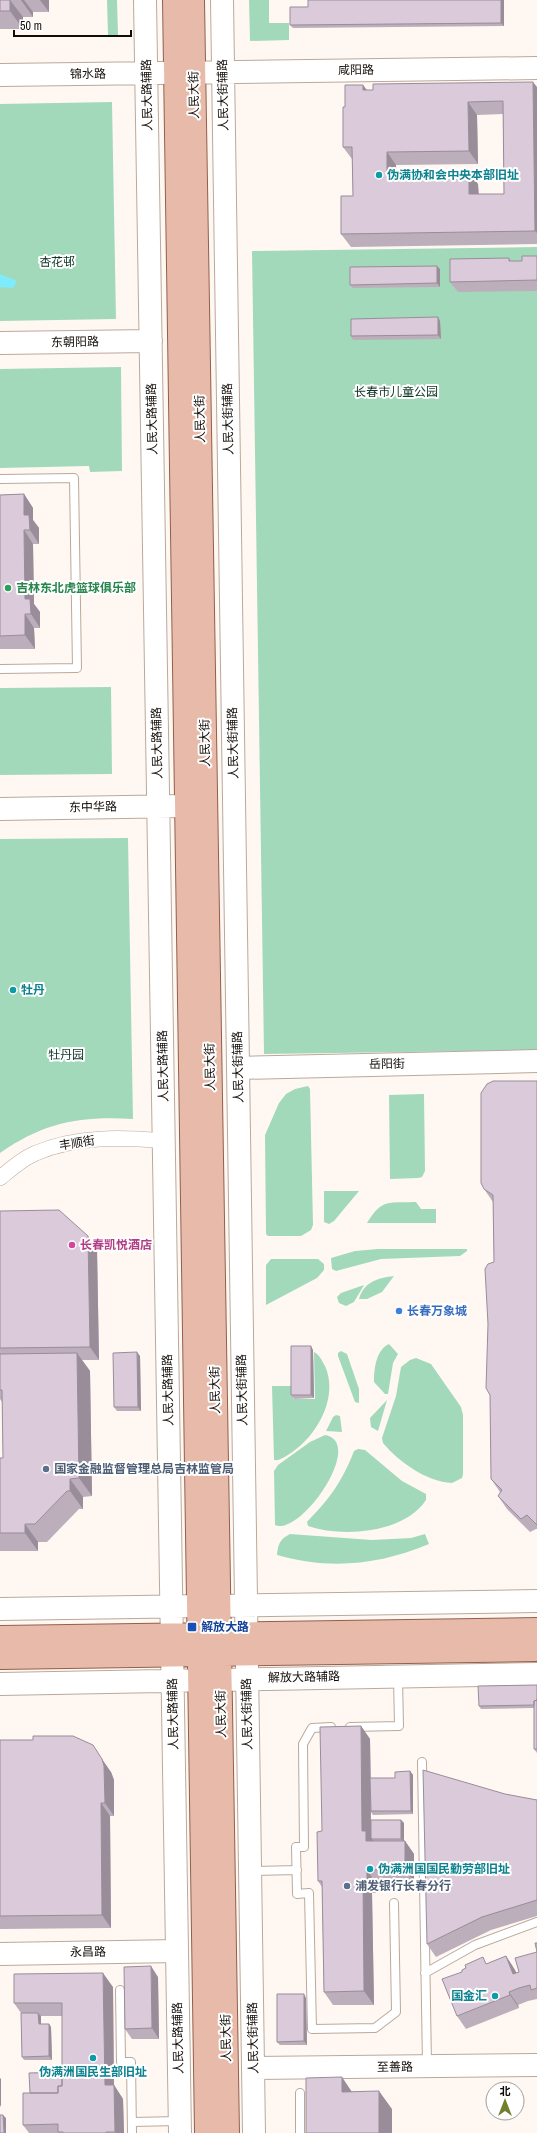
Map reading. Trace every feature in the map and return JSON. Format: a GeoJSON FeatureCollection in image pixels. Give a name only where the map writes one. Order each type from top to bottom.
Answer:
{"type":"FeatureCollection","features":[{"type":"Feature","properties":{"kind":"main road","name":"人民大路辅路"},"geometry":{"type":"LineString","coordinates":[[145,0],[180,2127]]}},
{"type":"Feature","properties":{"kind":"main road","name":"人民大街"},"geometry":{"type":"LineString","coordinates":[[174,0],[185,72],[209,1644],[228,2133]]}},
{"type":"Feature","properties":{"kind":"main road","name":"人民大街"},"geometry":{"type":"LineString","coordinates":[[193,0],[185,72],[186,806],[209,1607]]}},
{"type":"Feature","properties":{"kind":"main road","name":"人民大街辅路"},"geometry":{"type":"LineString","coordinates":[[222,0],[254,2133]]}},
{"type":"Feature","properties":{"kind":"main road","name":"咸阳路"},"geometry":{"type":"LineString","coordinates":[[185,72],[537,68]]}},
{"type":"Feature","properties":{"kind":"main road","name":"锦水路"},"geometry":{"type":"LineString","coordinates":[[0,76],[185,72]]}},
{"type":"Feature","properties":{"kind":"main road","name":"东朝阳路"},"geometry":{"type":"LineString","coordinates":[[0,343],[151,341]]}},
{"type":"Feature","properties":{"kind":"main road","name":"东中华路"},"geometry":{"type":"LineString","coordinates":[[0,809],[186,806]]}},
{"type":"Feature","properties":{"kind":"main road","name":"岳阳街"},"geometry":{"type":"LineString","coordinates":[[238,1068],[537,1061]]}},
{"type":"Feature","properties":{"kind":"main road"},"geometry":{"type":"LineString","coordinates":[[0,1610],[537,1601]]}},
{"type":"Feature","properties":{"kind":"main road"},"geometry":{"type":"LineString","coordinates":[[0,1658],[172,1645],[209,1644],[246,1633],[537,1629]]}},
{"type":"Feature","properties":{"kind":"main road"},"geometry":{"type":"LineString","coordinates":[[0,1637],[172,1645]]}},
{"type":"Feature","properties":{"kind":"main road"},"geometry":{"type":"LineString","coordinates":[[209,1644],[246,1654],[537,1650]]}},
{"type":"Feature","properties":{"kind":"main road","name":"解放大路辅路"},"geometry":{"type":"LineString","coordinates":[[0,1684],[398,1675],[537,1674]]}},
{"type":"Feature","properties":{"kind":"main road","name":"人民大街"},"geometry":{"type":"LineString","coordinates":[[206,2133],[210,1680]]}},
{"type":"Feature","properties":{"kind":"main road","name":"永昌路"},"geometry":{"type":"LineString","coordinates":[[0,1954],[177,1951]]}},
{"type":"Feature","properties":{"kind":"main road","name":"至善路"},"geometry":{"type":"LineString","coordinates":[[253,2068],[537,2065]]}},
{"type":"Feature","properties":{"kind":"street","name":"丰顺街"},"geometry":{"type":"LineString","coordinates":[[0,1178],[34,1154],[58,1144],[109,1138],[164,1141]]}},
{"type":"Feature","properties":{"kind":"lane"},"geometry":{"type":"LineString","coordinates":[[0,479],[74,478],[77,668],[0,669]]}},
{"type":"Feature","properties":{"kind":"lane"},"geometry":{"type":"LineString","coordinates":[[394,1903],[396,2012],[375,2028],[312,2029],[309,1893],[297,1894],[296,1847],[304,1847],[302,1744],[312,1728],[399,1726],[398,1675]]}},
{"type":"Feature","properties":{"kind":"lane"},"geometry":{"type":"LineString","coordinates":[[422,1762],[427,2066]]}},
{"type":"Feature","properties":{"kind":"lane"},"geometry":{"type":"LineString","coordinates":[[250,1871],[297,1870]]}},
{"type":"Feature","properties":{"kind":"lane"},"geometry":{"type":"LineString","coordinates":[[425,1973],[475,1945],[537,1922]]}},
{"type":"Feature","properties":{"kind":"lane"},"geometry":{"type":"LineString","coordinates":[[120,1990],[121,2062],[131,2062],[132,2133]]}},
{"type":"Feature","properties":{"kind":"lane"},"geometry":{"type":"LineString","coordinates":[[300,2093],[300,2133]]}},
{"type":"Feature","properties":{"kind":"lane"},"geometry":{"type":"LineString","coordinates":[[132,2122],[180,2127]]}},
{"type":"Feature","properties":{"kind":"green space"},"geometry":{"type":"Polygon","coordinates":[[[107,0],[117,0],[118,35],[108,35],[107,0]]]}},
{"type":"Feature","properties":{"kind":"green space"},"geometry":{"type":"Polygon","coordinates":[[[249,0],[269,0],[269,23],[289,23],[289,40],[250,41],[249,0]]]}},
{"type":"Feature","properties":{"kind":"green space","name":"杏花邨"},"geometry":{"type":"Polygon","coordinates":[[[112,102],[116,319],[0,321],[0,104],[112,102]]]}},
{"type":"Feature","properties":{"kind":"green space","name":"长春市儿童公园"},"geometry":{"type":"Polygon","coordinates":[[[537,247],[537,1050],[264,1054],[252,251],[537,247]]]}},
{"type":"Feature","properties":{"kind":"green space"},"geometry":{"type":"Polygon","coordinates":[[[121,367],[122,471],[90,472],[89,466],[0,468],[0,369],[121,367]]]}},
{"type":"Feature","properties":{"kind":"green space"},"geometry":{"type":"Polygon","coordinates":[[[111,687],[112,774],[0,775],[0,688],[111,687]]]}},
{"type":"Feature","properties":{"kind":"green space","name":"牡丹园"},"geometry":{"type":"Polygon","coordinates":[[[128,838],[133,1119],[96,1119],[64,1123],[32,1134],[0,1153],[0,839],[128,838]]]}},
{"type":"Feature","properties":{"kind":"green space"},"geometry":{"type":"Polygon","coordinates":[[[308,1086],[310,1089],[313,1225],[311,1230],[301,1236],[268,1236],[266,1234],[265,1135],[279,1103],[286,1094],[295,1089],[308,1086]]]}},
{"type":"Feature","properties":{"kind":"green space"},"geometry":{"type":"Polygon","coordinates":[[[424,1094],[425,1171],[422,1177],[418,1178],[390,1179],[389,1095],[424,1094]]]}},
{"type":"Feature","properties":{"kind":"green space"},"geometry":{"type":"Polygon","coordinates":[[[324,1191],[359,1191],[334,1221],[329,1224],[324,1222],[324,1191]]]}},
{"type":"Feature","properties":{"kind":"green space"},"geometry":{"type":"Polygon","coordinates":[[[393,1202],[416,1202],[421,1209],[436,1209],[436,1223],[367,1223],[377,1209],[382,1206],[393,1202]]]}},
{"type":"Feature","properties":{"kind":"green space"},"geometry":{"type":"Polygon","coordinates":[[[378,1249],[467,1249],[467,1251],[460,1256],[381,1259],[336,1271],[332,1269],[331,1258],[355,1251],[378,1249]]]}},
{"type":"Feature","properties":{"kind":"green space"},"geometry":{"type":"Polygon","coordinates":[[[271,1259],[318,1259],[324,1264],[324,1270],[317,1278],[266,1305],[266,1265],[271,1259]]]}},
{"type":"Feature","properties":{"kind":"green space"},"geometry":{"type":"Polygon","coordinates":[[[394,1276],[382,1292],[367,1299],[359,1299],[364,1289],[372,1282],[382,1278],[394,1276]]]}},
{"type":"Feature","properties":{"kind":"green space"},"geometry":{"type":"Polygon","coordinates":[[[364,1285],[354,1302],[346,1306],[339,1303],[337,1297],[341,1293],[364,1285]]]}},
{"type":"Feature","properties":{"kind":"green space"},"geometry":{"type":"Polygon","coordinates":[[[389,1344],[398,1354],[393,1363],[388,1394],[385,1394],[374,1382],[377,1360],[381,1351],[389,1344]]]}},
{"type":"Feature","properties":{"kind":"green space"},"geometry":{"type":"Polygon","coordinates":[[[341,1351],[347,1354],[359,1389],[359,1403],[355,1402],[338,1356],[338,1353],[341,1351]]]}},
{"type":"Feature","properties":{"kind":"green space"},"geometry":{"type":"Polygon","coordinates":[[[314,1352],[322,1360],[329,1378],[327,1403],[323,1415],[309,1437],[300,1446],[283,1458],[274,1460],[272,1386],[293,1386],[293,1399],[315,1399],[314,1352]]]}},
{"type":"Feature","properties":{"kind":"green space"},"geometry":{"type":"Polygon","coordinates":[[[416,1358],[431,1364],[461,1407],[463,1415],[463,1474],[462,1478],[452,1483],[433,1479],[414,1470],[405,1464],[383,1443],[382,1438],[396,1396],[401,1367],[410,1360],[416,1358]]]}},
{"type":"Feature","properties":{"kind":"green space"},"geometry":{"type":"Polygon","coordinates":[[[387,1400],[378,1431],[371,1427],[370,1418],[387,1400]]]}},
{"type":"Feature","properties":{"kind":"green space"},"geometry":{"type":"Polygon","coordinates":[[[336,1415],[340,1416],[342,1432],[326,1431],[333,1417],[336,1415]]]}},
{"type":"Feature","properties":{"kind":"green space"},"geometry":{"type":"Polygon","coordinates":[[[325,1435],[336,1441],[338,1454],[334,1470],[325,1487],[313,1504],[300,1517],[286,1525],[275,1525],[274,1471],[278,1465],[310,1442],[325,1435]]]}},
{"type":"Feature","properties":{"kind":"green space"},"geometry":{"type":"Polygon","coordinates":[[[358,1449],[365,1450],[402,1481],[426,1494],[426,1500],[416,1511],[403,1520],[372,1530],[338,1532],[308,1526],[307,1522],[335,1489],[345,1472],[354,1451],[358,1449]]]}},
{"type":"Feature","properties":{"kind":"green space"},"geometry":{"type":"Polygon","coordinates":[[[290,1534],[372,1540],[411,1538],[425,1534],[429,1544],[391,1557],[373,1561],[335,1564],[316,1563],[277,1555],[280,1542],[290,1534]]]}},
{"type":"Feature","properties":{"kind":"water"},"geometry":{"type":"Polygon","coordinates":[[[0,274],[17,281],[13,288],[0,287],[0,274]]]}},
{"type":"Feature","properties":{"kind":"building"},"geometry":{"type":"Polygon","coordinates":[[[0,0],[10,0],[10,11],[0,11],[0,0]]]}},
{"type":"Feature","properties":{"kind":"building"},"geometry":{"type":"Polygon","coordinates":[[[308,0],[501,0],[501,23],[290,25],[290,7],[308,7],[308,0]]]}},
{"type":"Feature","properties":{"kind":"building","name":"伪满协和会中央本部旧址"},"geometry":{"type":"Polygon","coordinates":[[[533,82],[535,231],[341,234],[341,196],[353,196],[352,147],[343,147],[343,107],[345,107],[345,85],[363,85],[363,90],[373,90],[373,84],[533,82]],[[503,101],[468,102],[469,151],[387,152],[387,172],[469,171],[469,194],[504,194],[503,101]]]}},
{"type":"Feature","properties":{"kind":"building"},"geometry":{"type":"Polygon","coordinates":[[[522,256],[537,256],[537,280],[450,282],[450,259],[509,258],[509,261],[522,261],[522,256]]]}},
{"type":"Feature","properties":{"kind":"building"},"geometry":{"type":"Polygon","coordinates":[[[437,266],[437,283],[350,285],[350,267],[437,266]]]}},
{"type":"Feature","properties":{"kind":"building"},"geometry":{"type":"Polygon","coordinates":[[[438,317],[438,335],[351,336],[351,319],[438,317]]]}},
{"type":"Feature","properties":{"kind":"building"},"geometry":{"type":"Polygon","coordinates":[[[24,494],[24,515],[29,515],[30,530],[24,530],[25,599],[30,599],[31,614],[25,614],[25,635],[0,636],[0,495],[24,494]]]}},
{"type":"Feature","properties":{"kind":"building"},"geometry":{"type":"Polygon","coordinates":[[[493,1081],[537,1081],[537,1525],[527,1515],[521,1519],[498,1496],[502,1490],[491,1479],[490,1395],[486,1388],[488,1324],[485,1269],[488,1264],[494,1262],[493,1195],[484,1189],[481,1183],[481,1093],[487,1084],[493,1081]]]}},
{"type":"Feature","properties":{"kind":"building"},"geometry":{"type":"Polygon","coordinates":[[[59,1210],[88,1236],[90,1347],[0,1348],[0,1211],[59,1210]]]}},
{"type":"Feature","properties":{"kind":"building"},"geometry":{"type":"Polygon","coordinates":[[[291,1346],[311,1346],[311,1395],[291,1395],[291,1346]]]}},
{"type":"Feature","properties":{"kind":"building"},"geometry":{"type":"Polygon","coordinates":[[[137,1352],[138,1407],[114,1407],[113,1353],[137,1352]]]}},
{"type":"Feature","properties":{"kind":"building"},"geometry":{"type":"Polygon","coordinates":[[[77,1353],[79,1478],[70,1479],[70,1491],[67,1491],[35,1524],[25,1524],[25,1533],[0,1533],[0,1458],[3,1458],[0,1354],[77,1353]]]}},
{"type":"Feature","properties":{"kind":"building"},"geometry":{"type":"Polygon","coordinates":[[[537,1685],[537,1700],[534,1701],[534,1705],[479,1706],[478,1686],[537,1685]]]}},
{"type":"Feature","properties":{"kind":"building"},"geometry":{"type":"Polygon","coordinates":[[[537,1700],[537,1749],[534,1749],[534,1701],[537,1700]]]}},
{"type":"Feature","properties":{"kind":"building","name":"伪满洲国国民勤劳部旧址"},"geometry":{"type":"Polygon","coordinates":[[[361,1726],[362,1831],[366,1831],[366,1841],[405,1841],[405,1869],[367,1870],[367,1880],[363,1880],[364,1991],[324,1992],[322,1881],[318,1881],[317,1832],[322,1831],[320,1727],[361,1726]]]}},
{"type":"Feature","properties":{"kind":"building"},"geometry":{"type":"Polygon","coordinates":[[[33,1736],[73,1736],[93,1745],[102,1759],[104,1766],[105,1803],[101,1803],[102,1915],[0,1916],[0,1740],[33,1740],[33,1736]]]}},
{"type":"Feature","properties":{"kind":"building"},"geometry":{"type":"Polygon","coordinates":[[[423,1770],[505,1794],[537,1800],[537,1900],[482,1917],[427,1944],[423,1770]]]}},
{"type":"Feature","properties":{"kind":"building"},"geometry":{"type":"Polygon","coordinates":[[[410,1771],[411,1811],[371,1811],[370,1778],[395,1778],[395,1772],[410,1771]]]}},
{"type":"Feature","properties":{"kind":"building"},"geometry":{"type":"Polygon","coordinates":[[[371,1820],[401,1820],[401,1839],[372,1839],[371,1820]]]}},
{"type":"Feature","properties":{"kind":"building"},"geometry":{"type":"Polygon","coordinates":[[[537,1952],[537,1988],[531,1990],[530,1985],[519,1988],[509,1992],[510,1995],[457,2016],[442,1979],[462,1972],[462,1970],[466,1968],[465,1965],[483,1957],[486,1964],[506,1956],[513,1974],[519,1972],[515,1958],[537,1952]]]}},
{"type":"Feature","properties":{"kind":"building"},"geometry":{"type":"Polygon","coordinates":[[[151,1966],[152,2028],[125,2029],[124,1967],[151,1966]]]}},
{"type":"Feature","properties":{"kind":"building","name":"伪满洲国民生部旧址"},"geometry":{"type":"Polygon","coordinates":[[[103,1973],[105,2085],[114,2085],[115,2132],[63,2133],[58,2132],[58,2124],[23,2125],[23,2093],[58,2093],[58,2086],[62,2086],[62,2003],[14,2003],[14,1974],[103,1973]]]}},
{"type":"Feature","properties":{"kind":"building"},"geometry":{"type":"Polygon","coordinates":[[[277,1994],[304,1994],[304,2041],[277,2042],[277,1994]]]}},
{"type":"Feature","properties":{"kind":"building"},"geometry":{"type":"Polygon","coordinates":[[[21,2013],[38,2013],[39,2024],[49,2024],[49,2056],[22,2057],[21,2013]]]}},
{"type":"Feature","properties":{"kind":"building"},"geometry":{"type":"Polygon","coordinates":[[[62,2072],[62,2086],[58,2086],[58,2093],[30,2093],[29,2073],[62,2072]]]}},
{"type":"Feature","properties":{"kind":"building"},"geometry":{"type":"Polygon","coordinates":[[[342,2077],[342,2092],[379,2091],[379,2133],[306,2133],[306,2078],[342,2077]]]}},
{"type":"Feature","properties":{"kind":"building"},"geometry":{"type":"Polygon","coordinates":[[[0,2115],[3,2115],[4,2133],[0,2133],[0,2115]]]}},
{"type":"Feature","properties":{"kind":"place","name":"伪满协和会中央本部旧址"},"geometry":{"type":"Point","coordinates":[379,175]}},
{"type":"Feature","properties":{"kind":"place","name":"吉林东北虎篮球俱乐部"},"geometry":{"type":"Point","coordinates":[8,588]}},
{"type":"Feature","properties":{"kind":"place","name":"牡丹"},"geometry":{"type":"Point","coordinates":[13,990]}},
{"type":"Feature","properties":{"kind":"place","name":"长春凯悦酒店"},"geometry":{"type":"Point","coordinates":[72,1245]}},
{"type":"Feature","properties":{"kind":"place","name":"长春万象城"},"geometry":{"type":"Point","coordinates":[399,1311]}},
{"type":"Feature","properties":{"kind":"place","name":"国家金融监督管理总局吉林监管局"},"geometry":{"type":"Point","coordinates":[46,1469]}},
{"type":"Feature","properties":{"kind":"place","name":"解放大路"},"geometry":{"type":"Point","coordinates":[192,1627]}},
{"type":"Feature","properties":{"kind":"place","name":"伪满洲国国民勤劳部旧址"},"geometry":{"type":"Point","coordinates":[370,1869]}},
{"type":"Feature","properties":{"kind":"place","name":"浦发银行长春分行"},"geometry":{"type":"Point","coordinates":[347,1886]}},
{"type":"Feature","properties":{"kind":"place","name":"国金汇"},"geometry":{"type":"Point","coordinates":[495,1996]}},
{"type":"Feature","properties":{"kind":"place","name":"伪满洲国民生部旧址"},"geometry":{"type":"Point","coordinates":[93,2058]}}]}
